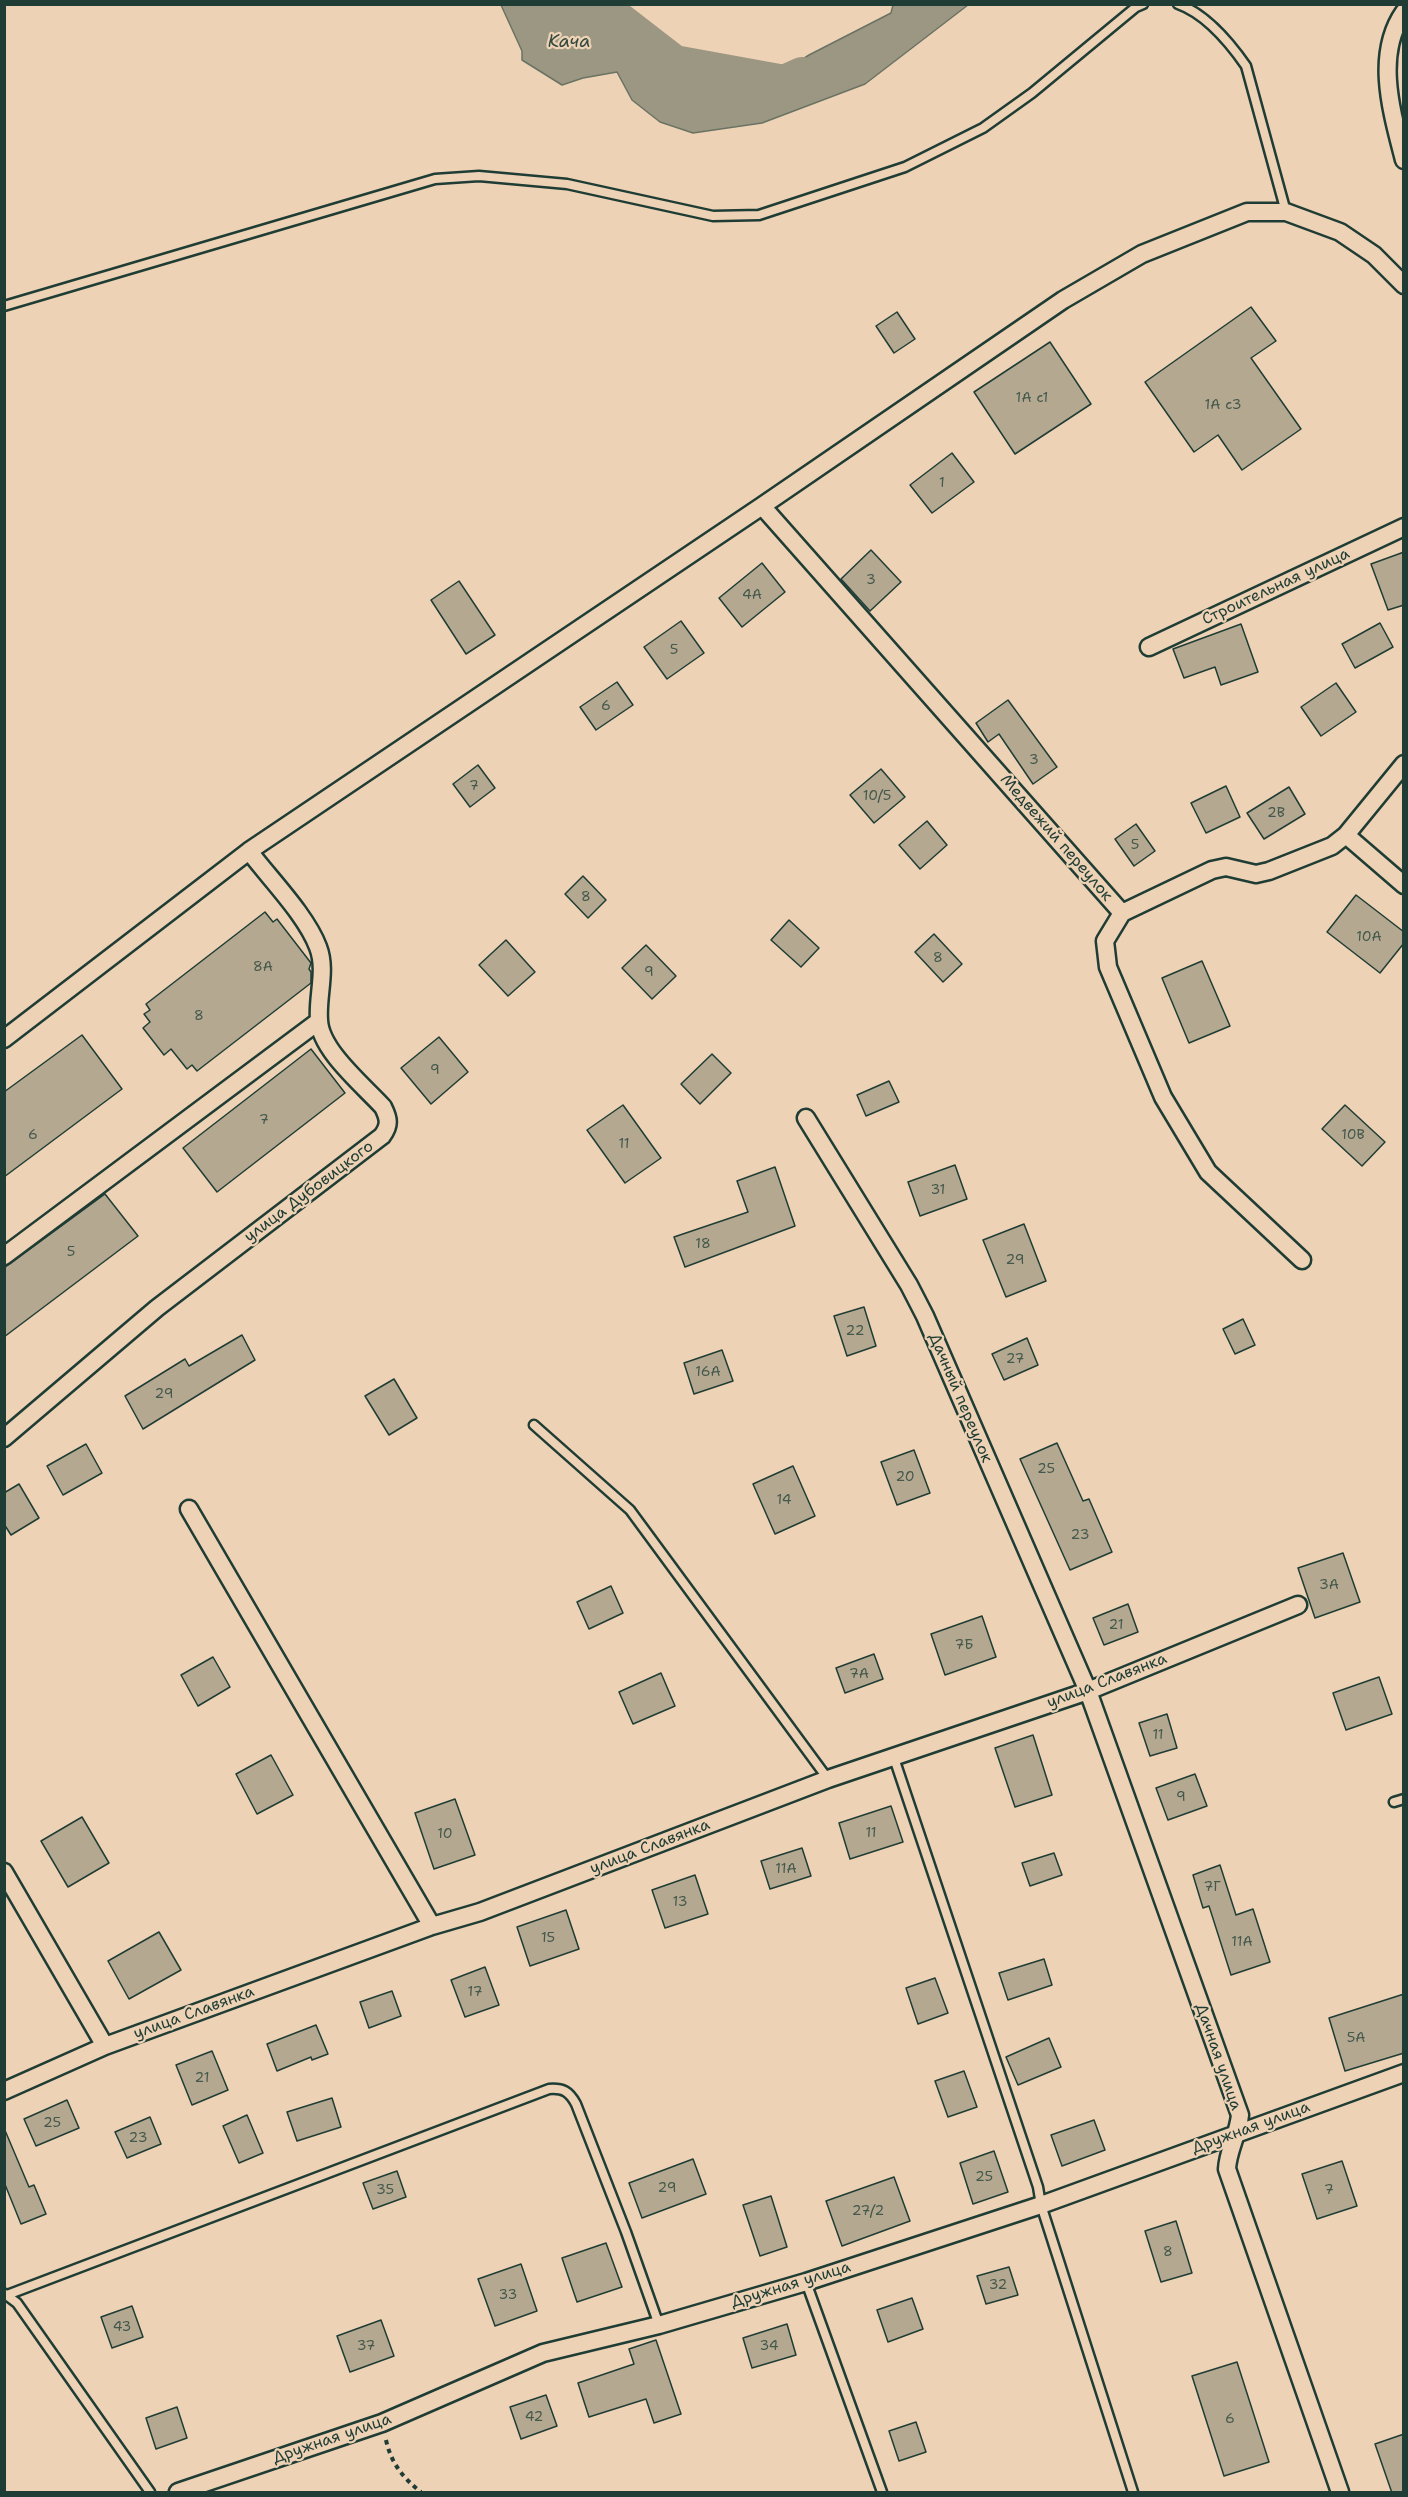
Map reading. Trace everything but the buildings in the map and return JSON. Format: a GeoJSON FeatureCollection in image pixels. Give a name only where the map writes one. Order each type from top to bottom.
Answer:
{"type":"FeatureCollection","features":[{"type":"Feature","properties":{"kind":"street"},"geometry":{"type":"LineString","coordinates":[[1404,12],[1389,42],[1387,73],[1404,160]]}},
{"type":"Feature","properties":{"kind":"street"},"geometry":{"type":"LineString","coordinates":[[4,1039],[249,851],[762,506],[1063,300],[1142,254],[1247,212],[1286,212],[1340,232],[1374,255],[1404,285]]}},
{"type":"Feature","properties":{"kind":"street","name":"Медвежий переулок"},"geometry":{"type":"LineString","coordinates":[[762,506],[1122,913],[1105,941],[1108,967],[1163,1097],[1208,1172],[1302,1260]]}},
{"type":"Feature","properties":{"kind":"street","name":"Строительная улица"},"geometry":{"type":"LineString","coordinates":[[1149,647],[1404,527]]}},
{"type":"Feature","properties":{"kind":"street"},"geometry":{"type":"LineString","coordinates":[[1122,913],[1212,870],[1226,867],[1256,874],[1332,846],[1347,835],[1404,764]]}},
{"type":"Feature","properties":{"kind":"street"},"geometry":{"type":"LineString","coordinates":[[1347,835],[1404,885]]}},
{"type":"Feature","properties":{"kind":"street","name":"улица Дубовицкого"},"geometry":{"type":"LineString","coordinates":[[4,1438],[157,1308],[382,1137],[389,1128],[389,1118],[383,1107],[333,1053],[322,1035],[319,1021],[322,969],[319,950],[312,933],[249,851]]}},
{"type":"Feature","properties":{"kind":"street"},"geometry":{"type":"LineString","coordinates":[[4,1256],[319,1021]]}},
{"type":"Feature","properties":{"kind":"street","name":"Дачный переулок"},"geometry":{"type":"LineString","coordinates":[[806,1118],[909,1285],[925,1316],[1088,1691]]}},
{"type":"Feature","properties":{"kind":"street"},"geometry":{"type":"LineString","coordinates":[[189,1509],[432,1926]]}},
{"type":"Feature","properties":{"kind":"street","name":"улица Славянка"},"geometry":{"type":"LineString","coordinates":[[4,2091],[105,2046],[432,1926],[480,1912],[828,1779],[1088,1691],[1298,1605]]}},
{"type":"Feature","properties":{"kind":"street","name":"Дачная улица"},"geometry":{"type":"LineString","coordinates":[[1088,1691],[1240,2115],[1239,2131],[1228,2152],[1227,2169],[1340,2493]]}},
{"type":"Feature","properties":{"kind":"street"},"geometry":{"type":"LineString","coordinates":[[4,1872],[105,2046]]}},
{"type":"Feature","properties":{"kind":"street","name":"Дружная улица"},"geometry":{"type":"LineString","coordinates":[[178,2493],[382,2423],[543,2353],[659,2325],[806,2282],[1041,2205],[1239,2131],[1404,2073]]}},
{"type":"Feature","properties":{"kind":"lane"},"geometry":{"type":"LineString","coordinates":[[4,306],[435,179],[479,176],[567,184],[713,216],[759,215],[905,167],[983,128],[1032,93],[1143,4]]}},
{"type":"Feature","properties":{"kind":"lane"},"geometry":{"type":"LineString","coordinates":[[1178,4],[1204,19],[1235,50],[1246,66],[1286,212]]}},
{"type":"Feature","properties":{"kind":"lane"},"geometry":{"type":"LineString","coordinates":[[534,1425],[630,1510],[828,1779]]}},
{"type":"Feature","properties":{"kind":"lane"},"geometry":{"type":"LineString","coordinates":[[894,1758],[1035,2176],[1041,2205],[1133,2493]]}},
{"type":"Feature","properties":{"kind":"lane"},"geometry":{"type":"LineString","coordinates":[[1394,1802],[1404,1799]]}},
{"type":"Feature","properties":{"kind":"lane"},"geometry":{"type":"LineString","coordinates":[[6,2294],[549,2089],[561,2088],[570,2094],[576,2104],[626,2232],[659,2325]]}},
{"type":"Feature","properties":{"kind":"lane"},"geometry":{"type":"LineString","coordinates":[[806,2282],[882,2493]]}},
{"type":"Feature","properties":{"kind":"lane"},"geometry":{"type":"LineString","coordinates":[[6,2294],[17,2303],[150,2493]]}},
{"type":"Feature","properties":{"kind":"path"},"geometry":{"type":"LineString","coordinates":[[382,2423],[388,2452],[402,2477],[421,2493]]}},
{"type":"Feature","properties":{"kind":"water","name":"Кача"},"geometry":{"type":"Polygon","coordinates":[[[501,5],[604,5],[613,25],[630,49],[675,78],[725,84],[781,73],[809,55],[891,13],[893,5],[968,5],[865,84],[762,123],[693,133],[660,122],[632,100],[617,72],[583,78],[562,85],[522,60],[522,51],[501,5]]]}},
{"type":"Feature","properties":{"kind":"waterway","name":"Кача"},"geometry":{"type":"LineString","coordinates":[[604,4],[612,16],[674,64],[784,84],[802,76]]}}]}
